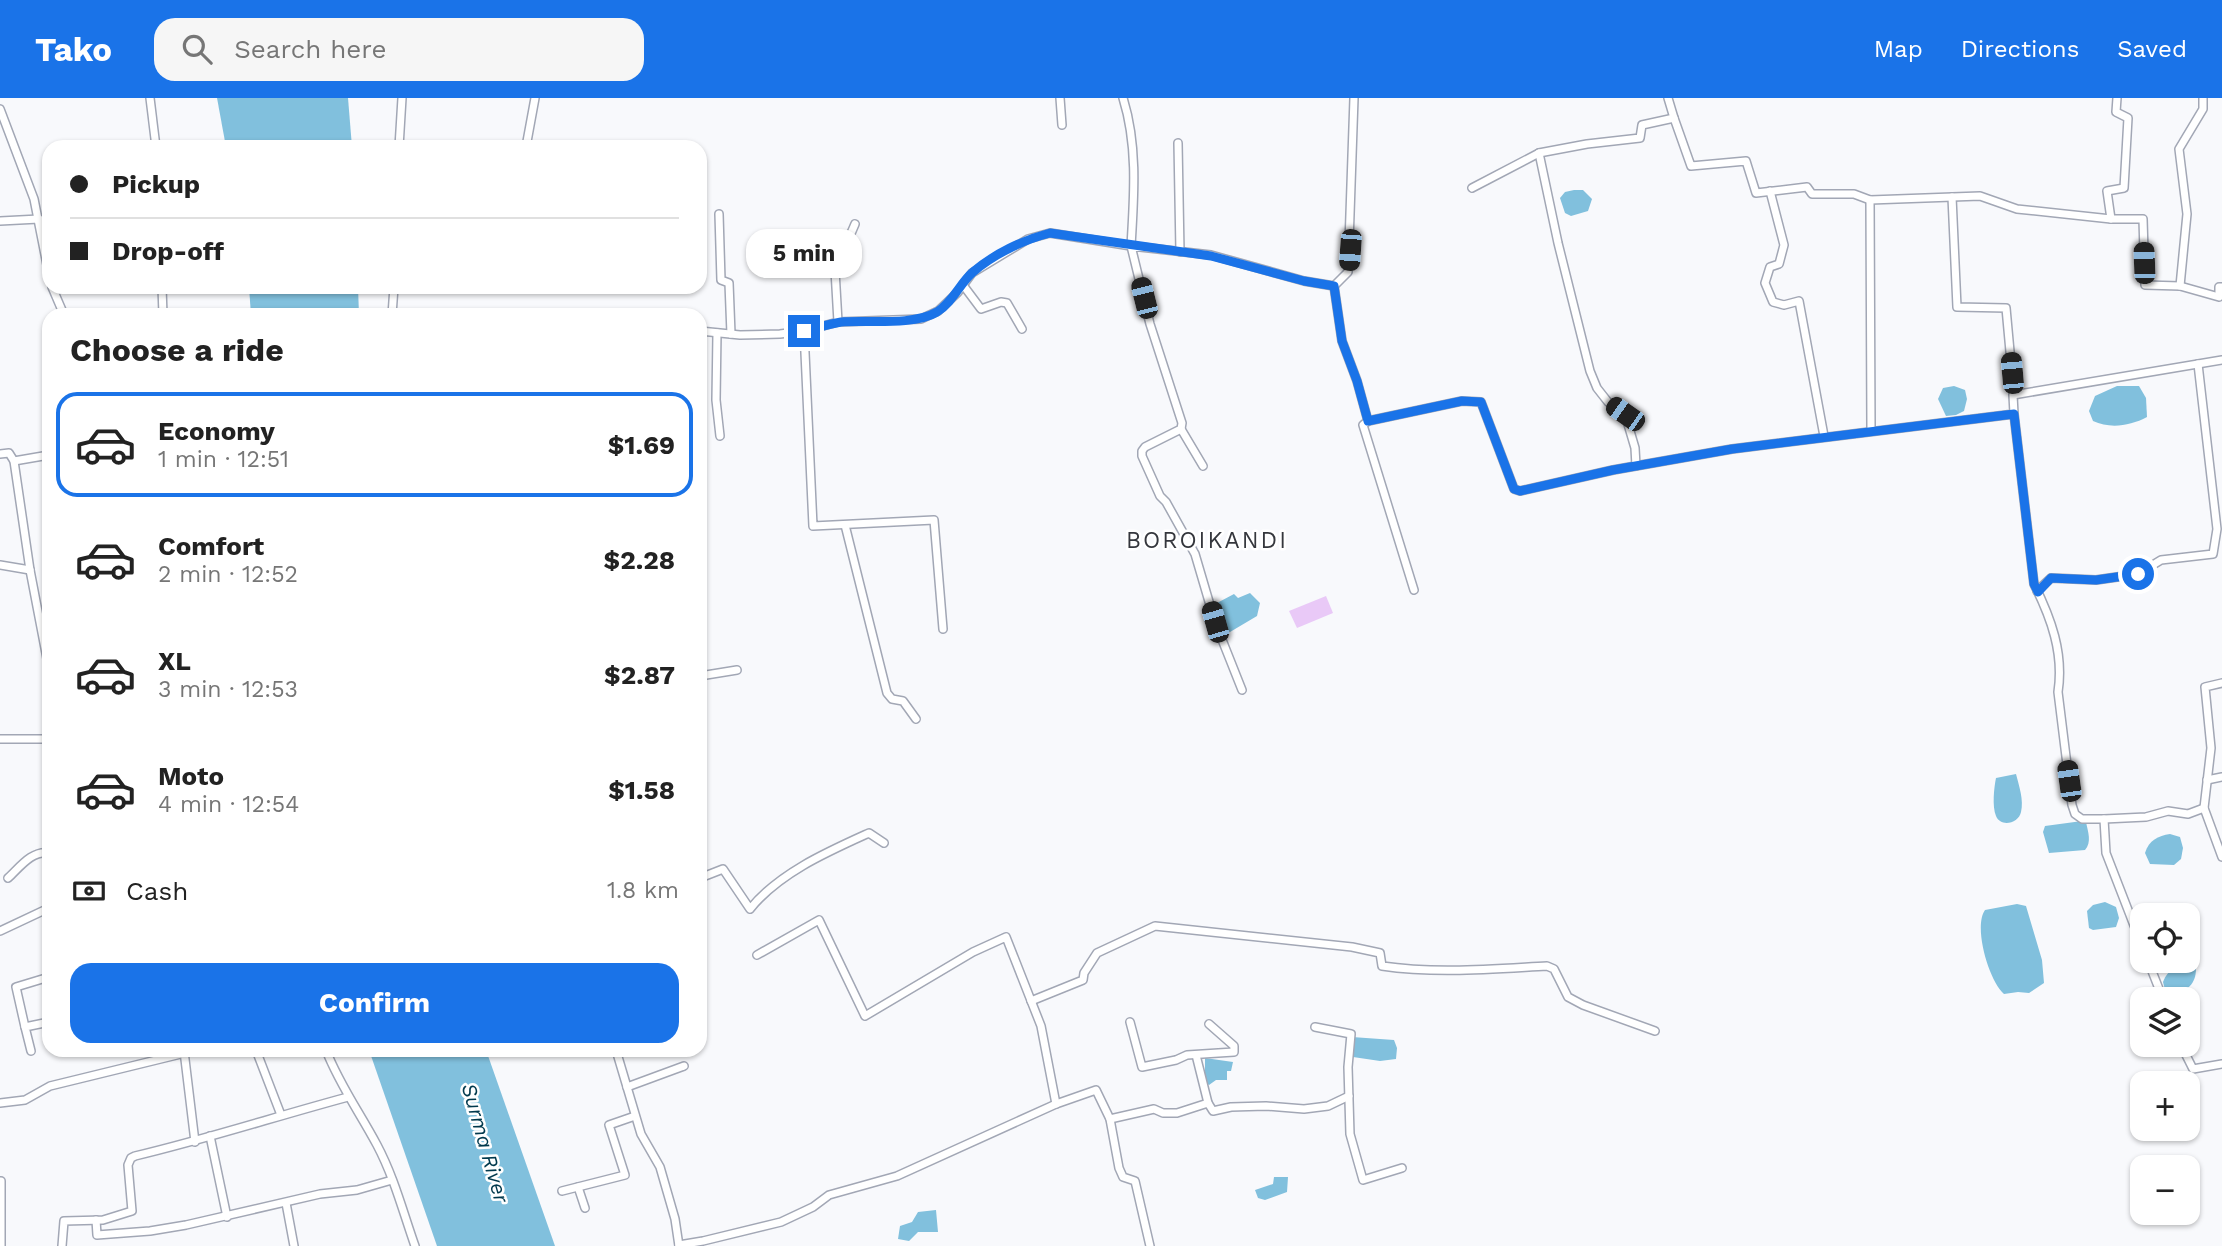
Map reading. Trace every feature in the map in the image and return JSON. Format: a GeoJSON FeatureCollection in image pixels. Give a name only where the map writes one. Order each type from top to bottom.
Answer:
{"type":"FeatureCollection","features":[{"type":"Feature","properties":{"kind":"street"},"geometry":{"type":"LineString","coordinates":[[150,98],[155,140]]}},
{"type":"Feature","properties":{"kind":"street"},"geometry":{"type":"LineString","coordinates":[[399,140],[402,98]]}},
{"type":"Feature","properties":{"kind":"street"},"geometry":{"type":"LineString","coordinates":[[527,140],[535,98]]}},
{"type":"Feature","properties":{"kind":"street"},"geometry":{"type":"LineString","coordinates":[[1060,98],[1062,125]]}},
{"type":"Feature","properties":{"kind":"street"},"geometry":{"type":"LineString","coordinates":[[1123,98],[1133,137],[1135,190],[1131,246],[1150,324],[1182,424],[1181,429],[1203,466]]}},
{"type":"Feature","properties":{"kind":"street"},"geometry":{"type":"LineString","coordinates":[[1334,286],[1348,272],[1354,98]]}},
{"type":"Feature","properties":{"kind":"street"},"geometry":{"type":"LineString","coordinates":[[1668,98],[1691,166],[1746,161],[1756,193],[1807,187],[1812,194],[1854,194],[1870,200],[1980,197],[2017,209],[2111,219],[2143,219],[2145,285],[2180,286],[2218,297],[2219,287],[2222,287]]}},
{"type":"Feature","properties":{"kind":"street"},"geometry":{"type":"LineString","coordinates":[[2111,219],[2108,191],[2124,188],[2128,117],[2116,112],[2117,98]]}},
{"type":"Feature","properties":{"kind":"street"},"geometry":{"type":"LineString","coordinates":[[2180,286],[2187,214],[2179,149],[2203,109],[2203,98]]}},
{"type":"Feature","properties":{"kind":"street"},"geometry":{"type":"LineString","coordinates":[[0,109],[42,226]]}},
{"type":"Feature","properties":{"kind":"street"},"geometry":{"type":"LineString","coordinates":[[1472,188],[1539,153],[1640,138],[1642,125],[1674,118]]}},
{"type":"Feature","properties":{"kind":"street"},"geometry":{"type":"LineString","coordinates":[[1178,143],[1180,251]]}},
{"type":"Feature","properties":{"kind":"street"},"geometry":{"type":"LineString","coordinates":[[1539,153],[1590,371],[1597,388],[1608,402],[1625,414],[1633,440],[1636,466]]}},
{"type":"Feature","properties":{"kind":"street"},"geometry":{"type":"LineString","coordinates":[[1770,191],[1784,245],[1779,264],[1770,267],[1765,283],[1773,302],[1784,305],[1799,301],[1825,436]]}},
{"type":"Feature","properties":{"kind":"street"},"geometry":{"type":"LineString","coordinates":[[1952,197],[1957,307],[2006,308],[2014,414],[2034,584],[2045,606],[2059,654],[2061,674],[2058,692],[2075,814],[2082,819],[2104,819],[2146,817],[2168,811],[2188,814],[2204,808]]}},
{"type":"Feature","properties":{"kind":"street"},"geometry":{"type":"LineString","coordinates":[[1870,200],[1871,430]]}},
{"type":"Feature","properties":{"kind":"street"},"geometry":{"type":"LineString","coordinates":[[719,214],[721,279],[729,283],[730,334]]}},
{"type":"Feature","properties":{"kind":"street"},"geometry":{"type":"LineString","coordinates":[[0,221],[38,219]]}},
{"type":"Feature","properties":{"kind":"street"},"geometry":{"type":"LineString","coordinates":[[838,323],[834,253],[846,245],[855,224]]}},
{"type":"Feature","properties":{"kind":"street"},"geometry":{"type":"LineString","coordinates":[[707,332],[780,334],[838,323],[921,319],[938,311],[972,273],[989,261],[1028,239],[1050,233],[1211,256],[1304,281],[1334,286]]}},
{"type":"Feature","properties":{"kind":"street"},"geometry":{"type":"LineString","coordinates":[[963,285],[981,309],[1001,302],[1007,303],[1022,329]]}},
{"type":"Feature","properties":{"kind":"street"},"geometry":{"type":"LineString","coordinates":[[1334,286],[1342,341],[1368,421]]}},
{"type":"Feature","properties":{"kind":"street"},"geometry":{"type":"LineString","coordinates":[[804,331],[812,522],[816,527],[934,520],[943,629]]}},
{"type":"Feature","properties":{"kind":"street"},"geometry":{"type":"LineString","coordinates":[[718,333],[716,400],[720,436]]}},
{"type":"Feature","properties":{"kind":"street"},"geometry":{"type":"LineString","coordinates":[[2014,395],[2222,360]]}},
{"type":"Feature","properties":{"kind":"street"},"geometry":{"type":"LineString","coordinates":[[2038,592],[2051,578],[2096,580],[2138,574],[2161,560],[2213,554],[2217,529],[2198,364]]}},
{"type":"Feature","properties":{"kind":"street"},"geometry":{"type":"LineString","coordinates":[[1414,590],[1366,437],[1363,425],[1368,421],[1462,401],[1481,402],[1514,489],[1520,491],[1732,449],[2014,414]]}},
{"type":"Feature","properties":{"kind":"street"},"geometry":{"type":"LineString","coordinates":[[1181,429],[1145,447],[1142,456],[1160,496],[1195,554],[1215,622],[1242,690]]}},
{"type":"Feature","properties":{"kind":"street"},"geometry":{"type":"LineString","coordinates":[[0,454],[9,453],[14,461],[30,570],[42,629]]}},
{"type":"Feature","properties":{"kind":"street"},"geometry":{"type":"LineString","coordinates":[[14,461],[42,456]]}},
{"type":"Feature","properties":{"kind":"street"},"geometry":{"type":"LineString","coordinates":[[845,525],[887,693],[892,699],[904,701],[916,719]]}},
{"type":"Feature","properties":{"kind":"street"},"geometry":{"type":"LineString","coordinates":[[0,565],[30,570]]}},
{"type":"Feature","properties":{"kind":"street"},"geometry":{"type":"LineString","coordinates":[[707,675],[737,670]]}},
{"type":"Feature","properties":{"kind":"street"},"geometry":{"type":"LineString","coordinates":[[2222,683],[2205,687],[2211,748],[2204,808],[2222,857]]}},
{"type":"Feature","properties":{"kind":"street"},"geometry":{"type":"LineString","coordinates":[[0,739],[42,739]]}},
{"type":"Feature","properties":{"kind":"street"},"geometry":{"type":"LineString","coordinates":[[2207,780],[2222,778]]}},
{"type":"Feature","properties":{"kind":"street"},"geometry":{"type":"LineString","coordinates":[[2104,819],[2106,853],[2130,915]]}},
{"type":"Feature","properties":{"kind":"street"},"geometry":{"type":"LineString","coordinates":[[707,875],[723,869],[750,909],[764,891],[827,852],[869,833],[884,843]]}},
{"type":"Feature","properties":{"kind":"street"},"geometry":{"type":"LineString","coordinates":[[8,878],[34,854],[42,852]]}},
{"type":"Feature","properties":{"kind":"street"},"geometry":{"type":"LineString","coordinates":[[0,931],[42,911]]}},
{"type":"Feature","properties":{"kind":"street"},"geometry":{"type":"LineString","coordinates":[[757,955],[819,920],[865,1016],[973,952],[1006,937],[1041,1026],[1056,1104]]}},
{"type":"Feature","properties":{"kind":"street"},"geometry":{"type":"LineString","coordinates":[[1031,1002],[1083,980],[1084,973],[1097,953],[1155,926],[1169,926],[1227,935],[1352,947],[1380,953],[1382,966],[1404,969],[1547,966],[1554,969],[1568,998],[1583,1006],[1655,1031]]}},
{"type":"Feature","properties":{"kind":"street"},"geometry":{"type":"LineString","coordinates":[[31,1051],[16,987],[42,979]]}},
{"type":"Feature","properties":{"kind":"street"},"geometry":{"type":"LineString","coordinates":[[1130,1022],[1142,1067],[1187,1055],[1234,1052],[1234,1046],[1209,1024]]}},
{"type":"Feature","properties":{"kind":"street"},"geometry":{"type":"LineString","coordinates":[[25,1027],[42,1023]]}},
{"type":"Feature","properties":{"kind":"street"},"geometry":{"type":"LineString","coordinates":[[1315,1027],[1351,1034],[1348,1067],[1350,1134],[1363,1180],[1402,1168]]}},
{"type":"Feature","properties":{"kind":"street"},"geometry":{"type":"LineString","coordinates":[[1196,1055],[1208,1103],[1213,1111],[1231,1107],[1328,1107],[1349,1096]]}},
{"type":"Feature","properties":{"kind":"street"},"geometry":{"type":"LineString","coordinates":[[0,1103],[25,1100],[50,1086],[161,1057]]}},
{"type":"Feature","properties":{"kind":"street"},"geometry":{"type":"LineString","coordinates":[[185,1057],[195,1142]]}},
{"type":"Feature","properties":{"kind":"street"},"geometry":{"type":"LineString","coordinates":[[259,1057],[281,1115]]}},
{"type":"Feature","properties":{"kind":"street"},"geometry":{"type":"LineString","coordinates":[[329,1057],[392,1180],[415,1246]]}},
{"type":"Feature","properties":{"kind":"street"},"geometry":{"type":"LineString","coordinates":[[617,1057],[641,1133],[660,1167],[675,1219],[679,1245],[781,1222],[813,1207],[829,1195],[897,1176],[1056,1104],[1096,1090],[1110,1119],[1119,1168],[1123,1177],[1135,1181],[1150,1246]]}},
{"type":"Feature","properties":{"kind":"street"},"geometry":{"type":"LineString","coordinates":[[2187,1057],[2193,1069],[2222,1064]]}},
{"type":"Feature","properties":{"kind":"street"},"geometry":{"type":"LineString","coordinates":[[627,1087],[684,1066]]}},
{"type":"Feature","properties":{"kind":"street"},"geometry":{"type":"LineString","coordinates":[[62,1246],[65,1221],[96,1220],[132,1211],[128,1165],[131,1158],[348,1097]]}},
{"type":"Feature","properties":{"kind":"street"},"geometry":{"type":"LineString","coordinates":[[1110,1119],[1154,1109],[1177,1113],[1208,1103]]}},
{"type":"Feature","properties":{"kind":"street"},"geometry":{"type":"LineString","coordinates":[[562,1191],[625,1175],[609,1125],[635,1116]]}},
{"type":"Feature","properties":{"kind":"street"},"geometry":{"type":"LineString","coordinates":[[211,1136],[227,1217]]}},
{"type":"Feature","properties":{"kind":"street"},"geometry":{"type":"LineString","coordinates":[[96,1220],[97,1235],[150,1231],[227,1217],[320,1194],[357,1190],[392,1180]]}},
{"type":"Feature","properties":{"kind":"street"},"geometry":{"type":"LineString","coordinates":[[1,1181],[1,1246]]}},
{"type":"Feature","properties":{"kind":"street"},"geometry":{"type":"LineString","coordinates":[[578,1187],[585,1208]]}},
{"type":"Feature","properties":{"kind":"street"},"geometry":{"type":"LineString","coordinates":[[286,1203],[294,1246]]}},
{"type":"Feature","properties":{"kind":"shaded area"},"geometry":{"type":"Polygon","coordinates":[[[1326,596],[1333,613],[1297,628],[1289,611],[1326,596]]]}},
{"type":"Feature","properties":{"kind":"water"},"geometry":{"type":"Polygon","coordinates":[[[217,98],[348,98],[351,140],[225,140],[217,98]]]}},
{"type":"Feature","properties":{"kind":"water"},"geometry":{"type":"Polygon","coordinates":[[[1583,190],[1592,199],[1588,211],[1571,216],[1565,213],[1560,198],[1565,192],[1583,190]]]}},
{"type":"Feature","properties":{"kind":"water"},"geometry":{"type":"Polygon","coordinates":[[[250,294],[358,294],[359,308],[250,308],[250,294]]]}},
{"type":"Feature","properties":{"kind":"water"},"geometry":{"type":"Polygon","coordinates":[[[1954,386],[1965,390],[1967,399],[1964,411],[1946,416],[1938,399],[1943,388],[1954,386]]]}},
{"type":"Feature","properties":{"kind":"water"},"geometry":{"type":"Polygon","coordinates":[[[2117,386],[2139,386],[2146,398],[2147,417],[2120,425],[2093,421],[2089,411],[2095,396],[2117,386]]]}},
{"type":"Feature","properties":{"kind":"water"},"geometry":{"type":"Polygon","coordinates":[[[1250,593],[1260,603],[1257,616],[1230,632],[1218,620],[1217,603],[1234,594],[1238,598],[1250,593]]]}},
{"type":"Feature","properties":{"kind":"water"},"geometry":{"type":"Polygon","coordinates":[[[2016,774],[2022,798],[2021,812],[2017,819],[2006,823],[1998,820],[1994,807],[1996,778],[2016,774]]]}},
{"type":"Feature","properties":{"kind":"water"},"geometry":{"type":"Polygon","coordinates":[[[2086,822],[2089,837],[2085,850],[2049,853],[2043,832],[2045,826],[2086,822]]]}},
{"type":"Feature","properties":{"kind":"water"},"geometry":{"type":"Polygon","coordinates":[[[2170,834],[2180,837],[2183,848],[2181,859],[2174,865],[2150,864],[2145,853],[2149,845],[2158,837],[2170,834]]]}},
{"type":"Feature","properties":{"kind":"water"},"geometry":{"type":"Polygon","coordinates":[[[2105,902],[2116,907],[2119,918],[2116,927],[2093,930],[2089,928],[2087,911],[2093,905],[2105,902]]]}},
{"type":"Feature","properties":{"kind":"water"},"geometry":{"type":"Polygon","coordinates":[[[2017,904],[2026,906],[2042,960],[2044,983],[2029,993],[2004,994],[1993,978],[1984,954],[1982,918],[1985,910],[2017,904]]]}},
{"type":"Feature","properties":{"kind":"water"},"geometry":{"type":"Polygon","coordinates":[[[2169,973],[2195,973],[2194,981],[2188,987],[2164,987],[2169,973]]]}},
{"type":"Feature","properties":{"kind":"water"},"geometry":{"type":"Polygon","coordinates":[[[1352,1037],[1394,1040],[1397,1048],[1396,1059],[1380,1061],[1353,1057],[1352,1037]]]}},
{"type":"Feature","properties":{"kind":"water","name":"Surma River"},"geometry":{"type":"Polygon","coordinates":[[[371,1057],[488,1057],[555,1246],[437,1246],[371,1057]]]}},
{"type":"Feature","properties":{"kind":"water"},"geometry":{"type":"Polygon","coordinates":[[[1205,1058],[1233,1062],[1231,1071],[1227,1071],[1227,1080],[1216,1080],[1209,1085],[1205,1082],[1205,1058]]]}},
{"type":"Feature","properties":{"kind":"water"},"geometry":{"type":"Polygon","coordinates":[[[1274,1177],[1288,1177],[1287,1192],[1265,1200],[1258,1198],[1255,1190],[1273,1184],[1274,1177]]]}},
{"type":"Feature","properties":{"kind":"water"},"geometry":{"type":"Polygon","coordinates":[[[936,1210],[938,1232],[918,1232],[909,1241],[898,1239],[900,1226],[912,1222],[918,1212],[936,1210]]]}},
{"type":"Feature","properties":{"kind":"district","name":"BOROIKANDI"},"geometry":{"type":"Point","coordinates":[1207,540]}},
{"type":"Feature","properties":{"kind":"route"},"geometry":{"type":"LineString","coordinates":[[804,331],[838,323],[921,319],[938,311],[958,292],[972,273],[989,261],[1028,239],[1050,233],[1211,256],[1304,281],[1334,286],[1342,341],[1368,421],[1462,401],[1481,402],[1514,489],[1520,491],[1613,470],[1732,449],[2014,414],[2034,584],[2038,592],[2051,578],[2096,580],[2138,574]]}}]}
